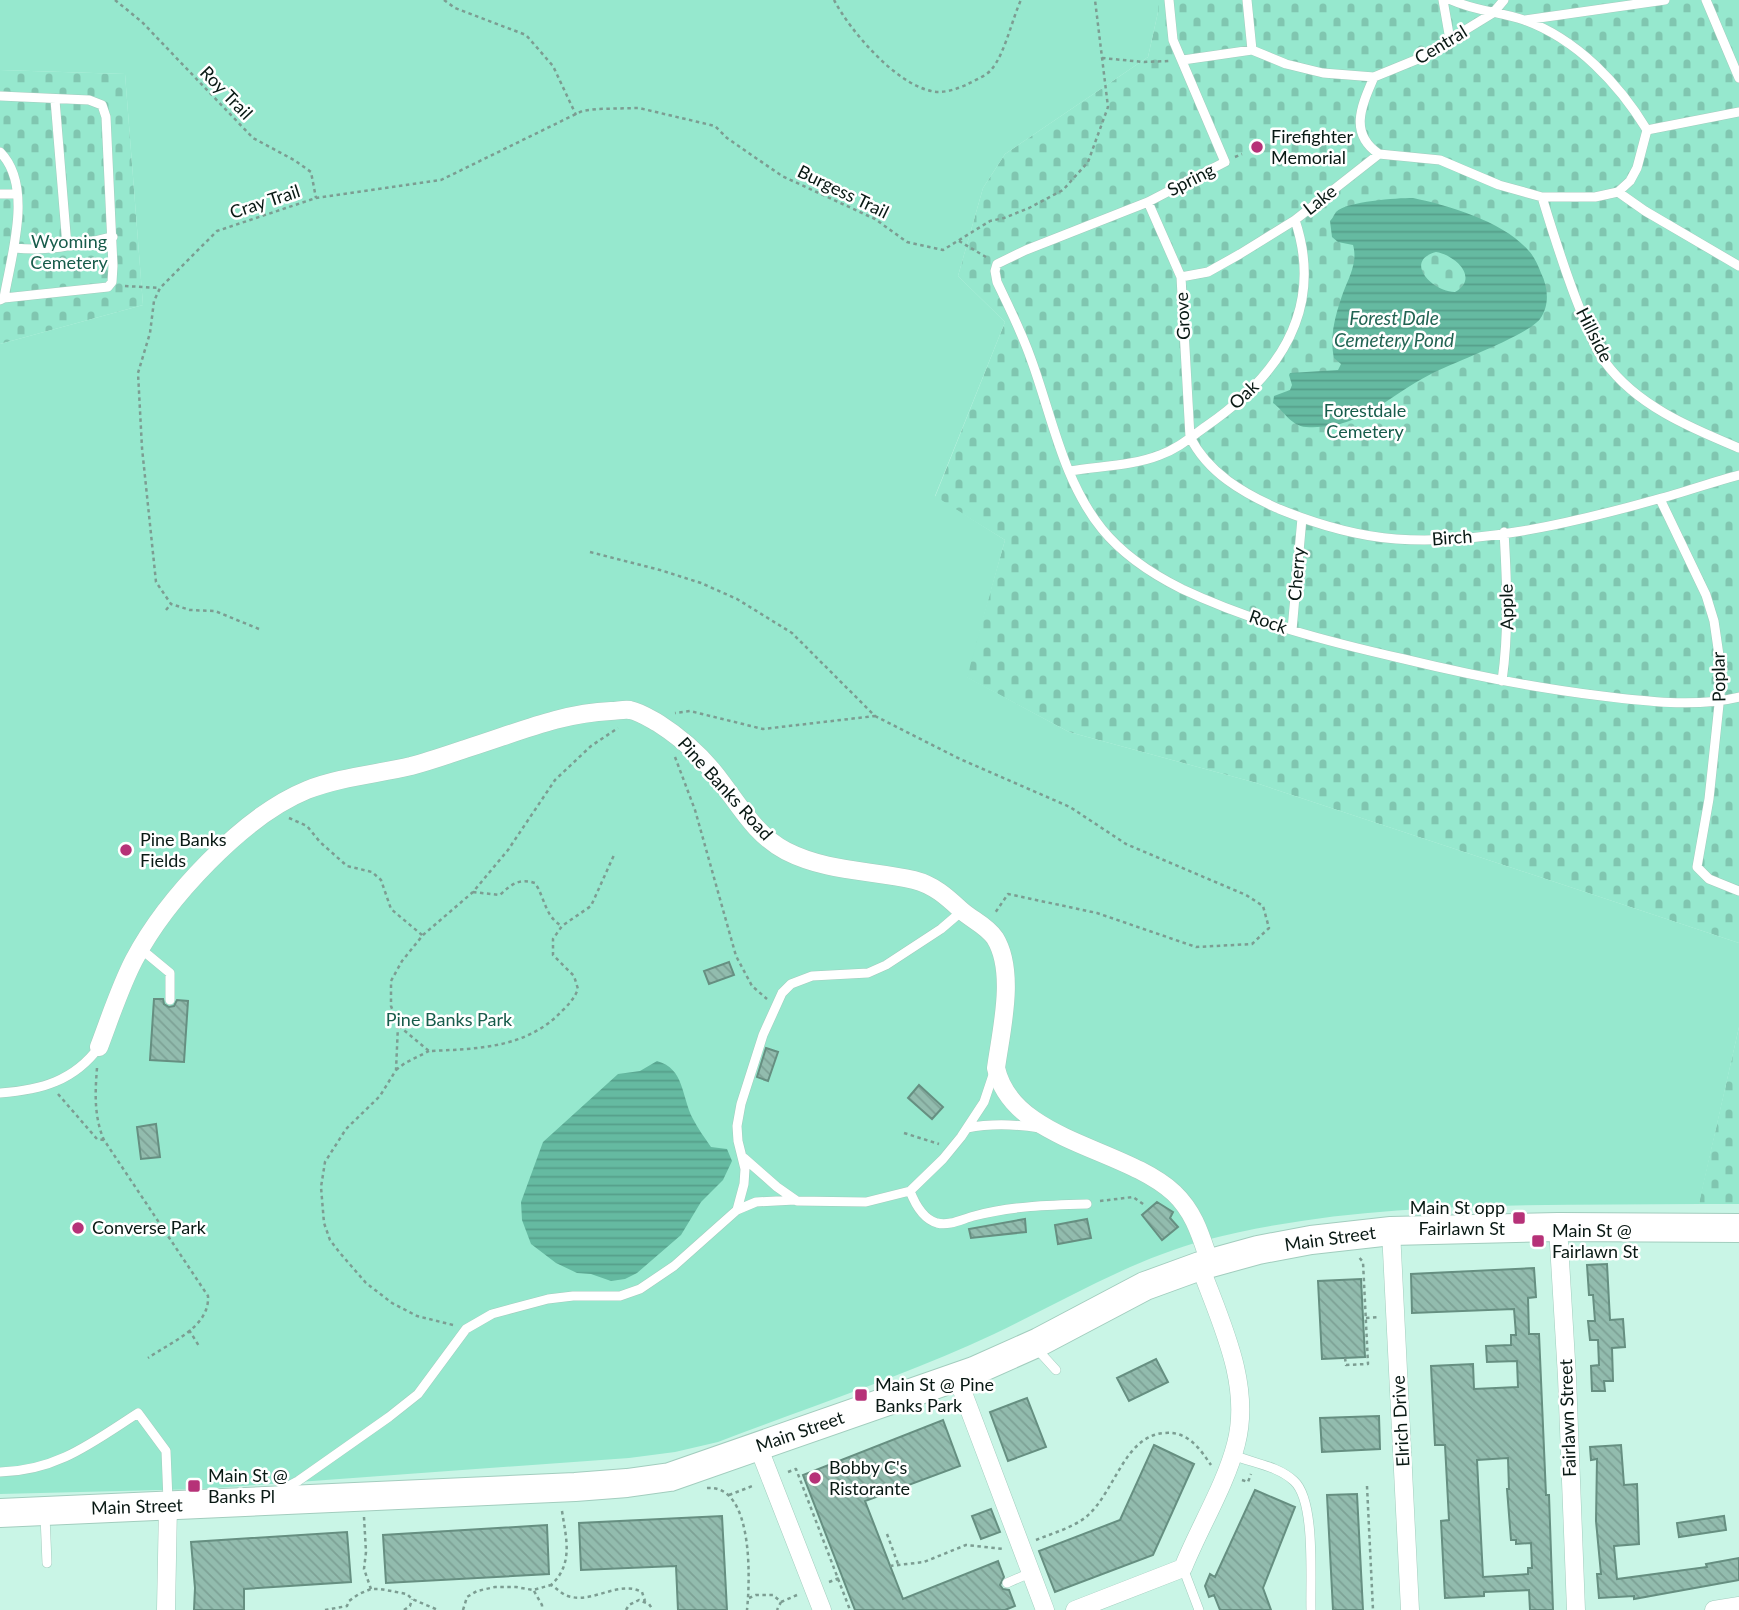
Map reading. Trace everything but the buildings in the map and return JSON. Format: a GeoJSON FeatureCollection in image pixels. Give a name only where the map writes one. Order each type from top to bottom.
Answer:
{"type":"FeatureCollection","features":[{"type":"Feature","properties":{"kind":"main road","name":"Main Street"},"geometry":{"type":"LineString","coordinates":[[0,1513],[626,1483],[670,1477],[957,1377],[1033,1345],[1145,1286],[1205,1265],[1311,1240],[1391,1231],[1558,1227],[1739,1228]]}},
{"type":"Feature","properties":{"kind":"street","name":"Pine Banks Road"},"geometry":{"type":"LineString","coordinates":[[99,1047],[133,961],[158,921],[222,849],[282,804],[307,790],[413,765],[560,717],[630,710],[674,733],[720,780],[764,836],[783,850],[826,866],[917,880],[946,894],[962,911],[985,927],[998,946],[1006,982],[996,1068]]}},
{"type":"Feature","properties":{"kind":"street"},"geometry":{"type":"LineString","coordinates":[[996,1068],[1005,1092],[1046,1129],[1103,1152],[1156,1179],[1174,1194],[1195,1220],[1205,1265],[1237,1374],[1240,1425],[1233,1455],[1183,1568],[1075,1610]]}},
{"type":"Feature","properties":{"kind":"street","name":"Fairlawn Street"},"geometry":{"type":"LineString","coordinates":[[1558,1227],[1576,1610]]}},
{"type":"Feature","properties":{"kind":"street","name":"Elrich Drive"},"geometry":{"type":"LineString","coordinates":[[1391,1231],[1410,1610]]}},
{"type":"Feature","properties":{"kind":"street"},"geometry":{"type":"LineString","coordinates":[[957,1377],[1045,1610]]}},
{"type":"Feature","properties":{"kind":"street"},"geometry":{"type":"LineString","coordinates":[[758,1447],[822,1610]]}},
{"type":"Feature","properties":{"kind":"street"},"geometry":{"type":"LineString","coordinates":[[166,1610],[168,1506]]}},
{"type":"Feature","properties":{"kind":"street"},"geometry":{"type":"LineString","coordinates":[[1714,1610],[1739,1606]]}},
{"type":"Feature","properties":{"kind":"lane","name":"Spring"},"geometry":{"type":"LineString","coordinates":[[997,264],[1148,202],[1225,162],[1173,40],[1169,0]]}},
{"type":"Feature","properties":{"kind":"lane"},"geometry":{"type":"LineString","coordinates":[[1183,60],[1252,50],[1247,0]]}},
{"type":"Feature","properties":{"kind":"lane"},"geometry":{"type":"LineString","coordinates":[[1443,0],[1450,40]]}},
{"type":"Feature","properties":{"kind":"lane"},"geometry":{"type":"LineString","coordinates":[[1374,77],[1360,122],[1362,135],[1368,146],[1379,153],[1440,160],[1499,185],[1542,197],[1595,197],[1618,192],[1630,181],[1637,168],[1647,130],[1631,103],[1601,70],[1553,34],[1523,20],[1451,0]]}},
{"type":"Feature","properties":{"kind":"lane","name":"Central"},"geometry":{"type":"LineString","coordinates":[[1252,50],[1286,64],[1323,73],[1374,77],[1418,59],[1493,13],[1504,0]]}},
{"type":"Feature","properties":{"kind":"lane"},"geometry":{"type":"LineString","coordinates":[[1523,20],[1665,0]]}},
{"type":"Feature","properties":{"kind":"lane"},"geometry":{"type":"LineString","coordinates":[[1706,0],[1739,78]]}},
{"type":"Feature","properties":{"kind":"lane"},"geometry":{"type":"LineString","coordinates":[[0,96],[95,101],[102,105],[106,117],[113,237],[112,282],[108,287],[2,299],[15,248],[17,194],[15,176],[0,152]]}},
{"type":"Feature","properties":{"kind":"lane"},"geometry":{"type":"LineString","coordinates":[[55,100],[67,246]]}},
{"type":"Feature","properties":{"kind":"lane"},"geometry":{"type":"LineString","coordinates":[[1647,130],[1739,112]]}},
{"type":"Feature","properties":{"kind":"lane","name":"Lake"},"geometry":{"type":"LineString","coordinates":[[1181,277],[1208,272],[1295,220],[1379,153]]}},
{"type":"Feature","properties":{"kind":"lane"},"geometry":{"type":"LineString","coordinates":[[1618,192],[1645,211],[1739,266]]}},
{"type":"Feature","properties":{"kind":"lane"},"geometry":{"type":"LineString","coordinates":[[0,194],[17,194]]}},
{"type":"Feature","properties":{"kind":"lane","name":"Hillside"},"geometry":{"type":"LineString","coordinates":[[1542,197],[1570,285],[1604,361],[1626,386],[1653,405],[1686,426],[1739,448]]}},
{"type":"Feature","properties":{"kind":"lane","name":"Grove"},"geometry":{"type":"LineString","coordinates":[[1148,202],[1181,277],[1190,437]]}},
{"type":"Feature","properties":{"kind":"lane","name":"Oak"},"geometry":{"type":"LineString","coordinates":[[1070,471],[1158,456],[1178,448],[1224,414],[1255,386],[1278,359],[1294,331],[1304,301],[1303,244],[1295,220]]}},
{"type":"Feature","properties":{"kind":"lane"},"geometry":{"type":"LineString","coordinates":[[15,248],[38,250],[113,237]]}},
{"type":"Feature","properties":{"kind":"lane","name":"Rock"},"geometry":{"type":"LineString","coordinates":[[997,264],[997,282],[1031,358],[1073,483],[1101,528],[1119,548],[1145,568],[1181,588],[1223,606],[1292,630],[1357,648],[1502,681],[1635,700],[1720,702],[1739,697]]}},
{"type":"Feature","properties":{"kind":"lane","name":"Birch"},"geometry":{"type":"LineString","coordinates":[[1190,437],[1199,454],[1245,493],[1331,528],[1395,539],[1435,540],[1572,521],[1660,499],[1739,475]]}},
{"type":"Feature","properties":{"kind":"lane","name":"Poplar"},"geometry":{"type":"LineString","coordinates":[[1660,499],[1706,595],[1719,648],[1722,676],[1709,799],[1698,866],[1702,874],[1709,879],[1739,891]]}},
{"type":"Feature","properties":{"kind":"lane","name":"Cherry"},"geometry":{"type":"LineString","coordinates":[[1292,630],[1302,518]]}},
{"type":"Feature","properties":{"kind":"lane","name":"Apple"},"geometry":{"type":"LineString","coordinates":[[1502,681],[1508,614],[1504,532]]}},
{"type":"Feature","properties":{"kind":"lane"},"geometry":{"type":"LineString","coordinates":[[737,1210],[744,1184],[744,1158],[738,1141],[741,1104],[762,1035],[782,993],[802,979],[812,976],[868,973],[886,965],[941,929],[962,911]]}},
{"type":"Feature","properties":{"kind":"lane"},"geometry":{"type":"LineString","coordinates":[[141,949],[170,973],[170,1000]]}},
{"type":"Feature","properties":{"kind":"lane"},"geometry":{"type":"LineString","coordinates":[[0,1093],[52,1084],[87,1063],[99,1047]]}},
{"type":"Feature","properties":{"kind":"lane"},"geometry":{"type":"LineString","coordinates":[[262,1500],[298,1481],[418,1394],[466,1329],[492,1314],[548,1299],[620,1296],[639,1289],[674,1266],[737,1210],[756,1202],[866,1202],[909,1191],[953,1148],[984,1102],[996,1068]]}},
{"type":"Feature","properties":{"kind":"lane"},"geometry":{"type":"LineString","coordinates":[[967,1128],[987,1124],[1019,1124],[1046,1129]]}},
{"type":"Feature","properties":{"kind":"lane"},"geometry":{"type":"LineString","coordinates":[[744,1158],[777,1187],[797,1200]]}},
{"type":"Feature","properties":{"kind":"lane"},"geometry":{"type":"LineString","coordinates":[[909,1191],[927,1218],[938,1223],[953,1223],[1013,1208],[1087,1205]]}},
{"type":"Feature","properties":{"kind":"lane"},"geometry":{"type":"LineString","coordinates":[[1033,1345],[1056,1370]]}},
{"type":"Feature","properties":{"kind":"lane"},"geometry":{"type":"LineString","coordinates":[[0,1472],[22,1470],[60,1460],[93,1444],[138,1413],[166,1451],[168,1506]]}},
{"type":"Feature","properties":{"kind":"lane"},"geometry":{"type":"LineString","coordinates":[[1233,1455],[1276,1469],[1295,1482],[1306,1503],[1311,1610]]}},
{"type":"Feature","properties":{"kind":"lane"},"geometry":{"type":"LineString","coordinates":[[45,1510],[47,1563]]}},
{"type":"Feature","properties":{"kind":"lane"},"geometry":{"type":"LineString","coordinates":[[1183,1568],[1199,1610]]}},
{"type":"Feature","properties":{"kind":"lane"},"geometry":{"type":"LineString","coordinates":[[1006,1583],[1031,1573]]}},
{"type":"Feature","properties":{"kind":"path","name":"Roy Trail"},"geometry":{"type":"LineString","coordinates":[[115,0],[142,22],[253,138],[311,172],[316,198]]}},
{"type":"Feature","properties":{"kind":"path"},"geometry":{"type":"LineString","coordinates":[[444,0],[455,8],[526,35],[553,66],[576,115]]}},
{"type":"Feature","properties":{"kind":"path"},"geometry":{"type":"LineString","coordinates":[[834,0],[842,16],[887,64],[909,83],[931,91],[944,92],[966,85],[991,70],[1021,0]]}},
{"type":"Feature","properties":{"kind":"path","name":"Burgess Trail"},"geometry":{"type":"LineString","coordinates":[[576,115],[597,109],[639,108],[715,126],[727,138],[782,176],[875,219],[907,242],[943,250],[990,221],[1004,218],[1063,190],[1088,162],[1108,107],[1095,0]]}},
{"type":"Feature","properties":{"kind":"path"},"geometry":{"type":"LineString","coordinates":[[1102,58],[1144,62],[1183,60]]}},
{"type":"Feature","properties":{"kind":"path","name":"Cray Trail"},"geometry":{"type":"LineString","coordinates":[[160,288],[218,231],[316,198],[441,180],[576,115]]}},
{"type":"Feature","properties":{"kind":"path"},"geometry":{"type":"LineString","coordinates":[[958,241],[997,264]]}},
{"type":"Feature","properties":{"kind":"path"},"geometry":{"type":"LineString","coordinates":[[108,287],[160,288],[154,301],[150,333],[138,373],[142,448],[156,582],[171,604],[190,610],[215,611],[259,629]]}},
{"type":"Feature","properties":{"kind":"path"},"geometry":{"type":"LineString","coordinates":[[590,552],[691,580],[737,599],[792,633],[875,716],[960,759],[1070,807],[1126,844],[1246,895],[1263,906],[1269,929],[1252,944],[1196,947],[1097,913],[1009,894],[985,927]]}},
{"type":"Feature","properties":{"kind":"path"},"geometry":{"type":"LineString","coordinates":[[166,610],[171,604]]}},
{"type":"Feature","properties":{"kind":"path"},"geometry":{"type":"LineString","coordinates":[[429,1051],[409,1037],[398,1024],[391,1006],[391,981],[402,961],[423,935],[473,892],[509,850],[555,780],[592,746],[621,726],[646,716],[690,711],[763,729],[875,716]]}},
{"type":"Feature","properties":{"kind":"path"},"geometry":{"type":"LineString","coordinates":[[674,753],[695,810],[736,956],[752,986],[775,1006]]}},
{"type":"Feature","properties":{"kind":"path"},"geometry":{"type":"LineString","coordinates":[[282,804],[282,811],[293,821],[307,826],[320,842],[347,866],[372,873],[381,880],[391,909],[423,935]]}},
{"type":"Feature","properties":{"kind":"path"},"geometry":{"type":"LineString","coordinates":[[466,1329],[417,1316],[392,1303],[366,1283],[340,1253],[330,1240],[324,1223],[321,1187],[325,1162],[346,1129],[380,1096],[396,1070],[405,1063],[429,1051],[513,1043],[551,1024],[574,1000],[578,989],[574,976],[554,956],[553,939],[562,926],[591,906],[614,855]]}},
{"type":"Feature","properties":{"kind":"path"},"geometry":{"type":"LineString","coordinates":[[473,892],[500,895],[511,885],[525,880],[535,883],[553,921],[562,926]]}},
{"type":"Feature","properties":{"kind":"path"},"geometry":{"type":"LineString","coordinates":[[396,1070],[398,1024]]}},
{"type":"Feature","properties":{"kind":"path"},"geometry":{"type":"LineString","coordinates":[[99,1047],[96,1109],[97,1122],[104,1140],[206,1290],[208,1303],[204,1317],[148,1358]]}},
{"type":"Feature","properties":{"kind":"path"},"geometry":{"type":"LineString","coordinates":[[52,1084],[63,1102],[97,1139],[104,1140]]}},
{"type":"Feature","properties":{"kind":"path"},"geometry":{"type":"LineString","coordinates":[[904,1133],[953,1148]]}},
{"type":"Feature","properties":{"kind":"path"},"geometry":{"type":"LineString","coordinates":[[1087,1205],[1111,1198],[1133,1197],[1146,1206]]}},
{"type":"Feature","properties":{"kind":"path"},"geometry":{"type":"LineString","coordinates":[[1345,1358],[1346,1366],[1368,1364],[1363,1262],[1357,1254]]}},
{"type":"Feature","properties":{"kind":"path"},"geometry":{"type":"LineString","coordinates":[[189,1330],[200,1346]]}},
{"type":"Feature","properties":{"kind":"path"},"geometry":{"type":"LineString","coordinates":[[890,1566],[924,1562],[967,1545],[1012,1550],[1069,1527],[1086,1517],[1113,1484],[1128,1455],[1139,1443],[1153,1435],[1170,1433],[1189,1439],[1212,1467],[1248,1482],[1256,1464]]}},
{"type":"Feature","properties":{"kind":"path"},"geometry":{"type":"LineString","coordinates":[[1367,1486],[1373,1610]]}},
{"type":"Feature","properties":{"kind":"path"},"geometry":{"type":"LineString","coordinates":[[707,1488],[726,1492],[739,1516],[747,1541],[747,1610]]}},
{"type":"Feature","properties":{"kind":"path"},"geometry":{"type":"LineString","coordinates":[[363,1497],[366,1552],[364,1569],[371,1589]]}},
{"type":"Feature","properties":{"kind":"path"},"geometry":{"type":"LineString","coordinates":[[463,1610],[467,1597],[477,1591],[506,1586],[533,1590],[551,1585],[562,1573],[567,1557],[562,1511]]}},
{"type":"Feature","properties":{"kind":"path"},"geometry":{"type":"LineString","coordinates":[[887,1534],[898,1564]]}},
{"type":"Feature","properties":{"kind":"path"},"geometry":{"type":"LineString","coordinates":[[551,1585],[564,1594],[578,1597],[632,1588],[642,1592],[645,1601],[653,1610]]}},
{"type":"Feature","properties":{"kind":"path"},"geometry":{"type":"LineString","coordinates":[[325,1610],[349,1608],[353,1598],[371,1589],[400,1591],[438,1610]]}},
{"type":"Feature","properties":{"kind":"path"},"geometry":{"type":"LineString","coordinates":[[533,1590],[538,1595],[542,1610]]}},
{"type":"Feature","properties":{"kind":"path"},"geometry":{"type":"LineString","coordinates":[[749,1598],[764,1594],[773,1595],[781,1602],[777,1610]]}},
{"type":"Feature","properties":{"kind":"path"},"geometry":{"type":"LineString","coordinates":[[404,1610],[410,1606],[412,1599]]}},
{"type":"Feature","properties":{"kind":"path"},"geometry":{"type":"LineString","coordinates":[[626,1610],[629,1605],[639,1600],[645,1601]]}},
{"type":"Feature","properties":{"kind":"green space","name":"Pine Banks Park"},"geometry":{"type":"Polygon","coordinates":[[[0,0],[1158,0],[1148,57],[1005,154],[983,188],[958,276],[1005,322],[935,496],[1005,540],[967,677],[1069,732],[1253,782],[1739,943],[1739,1027],[1699,1204],[1513,1205],[1389,1211],[1327,1217],[1206,1240],[1175,1249],[1115,1274],[999,1332],[908,1371],[718,1442],[675,1452],[629,1458],[201,1489],[0,1494],[0,344],[143,305],[125,74],[0,70],[0,0]]]}},
{"type":"Feature","properties":{"kind":"green space","name":"Forestdale Cemetery"},"geometry":{"type":"Polygon","coordinates":[[[1158,0],[1739,0],[1739,943],[1253,782],[1069,732],[966,677],[1005,540],[935,497],[1005,322],[958,276],[983,188],[1005,154],[1148,57],[1158,0]]]}},
{"type":"Feature","properties":{"kind":"green space","name":"Wyoming Cemetery"},"geometry":{"type":"Polygon","coordinates":[[[0,70],[125,74],[143,305],[0,344],[0,70]]]}},
{"type":"Feature","properties":{"kind":"green space"},"geometry":{"type":"Polygon","coordinates":[[[1739,1027],[1739,1204],[1699,1204],[1700,1198],[1739,1027]]]}},
{"type":"Feature","properties":{"kind":"water","name":"Forest Dale Cemetery Pond"},"geometry":{"type":"Polygon","coordinates":[[[1413,198],[1475,216],[1518,240],[1532,255],[1543,278],[1547,296],[1543,314],[1533,326],[1521,333],[1431,374],[1358,418],[1325,427],[1296,424],[1273,403],[1274,396],[1290,390],[1290,373],[1338,370],[1341,364],[1334,358],[1333,333],[1338,308],[1352,269],[1354,251],[1353,245],[1338,242],[1332,237],[1330,221],[1336,212],[1350,205],[1413,198]],[[1436,252],[1426,256],[1421,269],[1430,282],[1446,291],[1455,292],[1462,286],[1465,274],[1457,262],[1436,252]]]}},
{"type":"Feature","properties":{"kind":"water"},"geometry":{"type":"Polygon","coordinates":[[[657,1061],[673,1070],[678,1077],[693,1119],[711,1147],[727,1149],[732,1161],[723,1180],[701,1202],[681,1235],[637,1273],[625,1279],[611,1281],[591,1274],[577,1273],[556,1263],[531,1244],[522,1220],[521,1202],[543,1142],[618,1074],[640,1071],[657,1061]]]}},
{"type":"Feature","properties":{"kind":"place","name":"Firefighter Memorial"},"geometry":{"type":"Point","coordinates":[1257,147]}},
{"type":"Feature","properties":{"kind":"place","name":"Pine Banks Fields"},"geometry":{"type":"Point","coordinates":[126,850]}},
{"type":"Feature","properties":{"kind":"place","name":"Main St opp Fairlawn St"},"geometry":{"type":"Point","coordinates":[1519,1218]}},
{"type":"Feature","properties":{"kind":"place","name":"Converse Park"},"geometry":{"type":"Point","coordinates":[78,1228]}},
{"type":"Feature","properties":{"kind":"place","name":"Main St @ Fairlawn St"},"geometry":{"type":"Point","coordinates":[1538,1241]}},
{"type":"Feature","properties":{"kind":"place","name":"Main St @ Pine Banks Park"},"geometry":{"type":"Point","coordinates":[861,1395]}},
{"type":"Feature","properties":{"kind":"place","name":"Bobby C's Ristorante"},"geometry":{"type":"Point","coordinates":[815,1478]}},
{"type":"Feature","properties":{"kind":"place","name":"Main St @ Banks Pl"},"geometry":{"type":"Point","coordinates":[194,1486]}}]}
